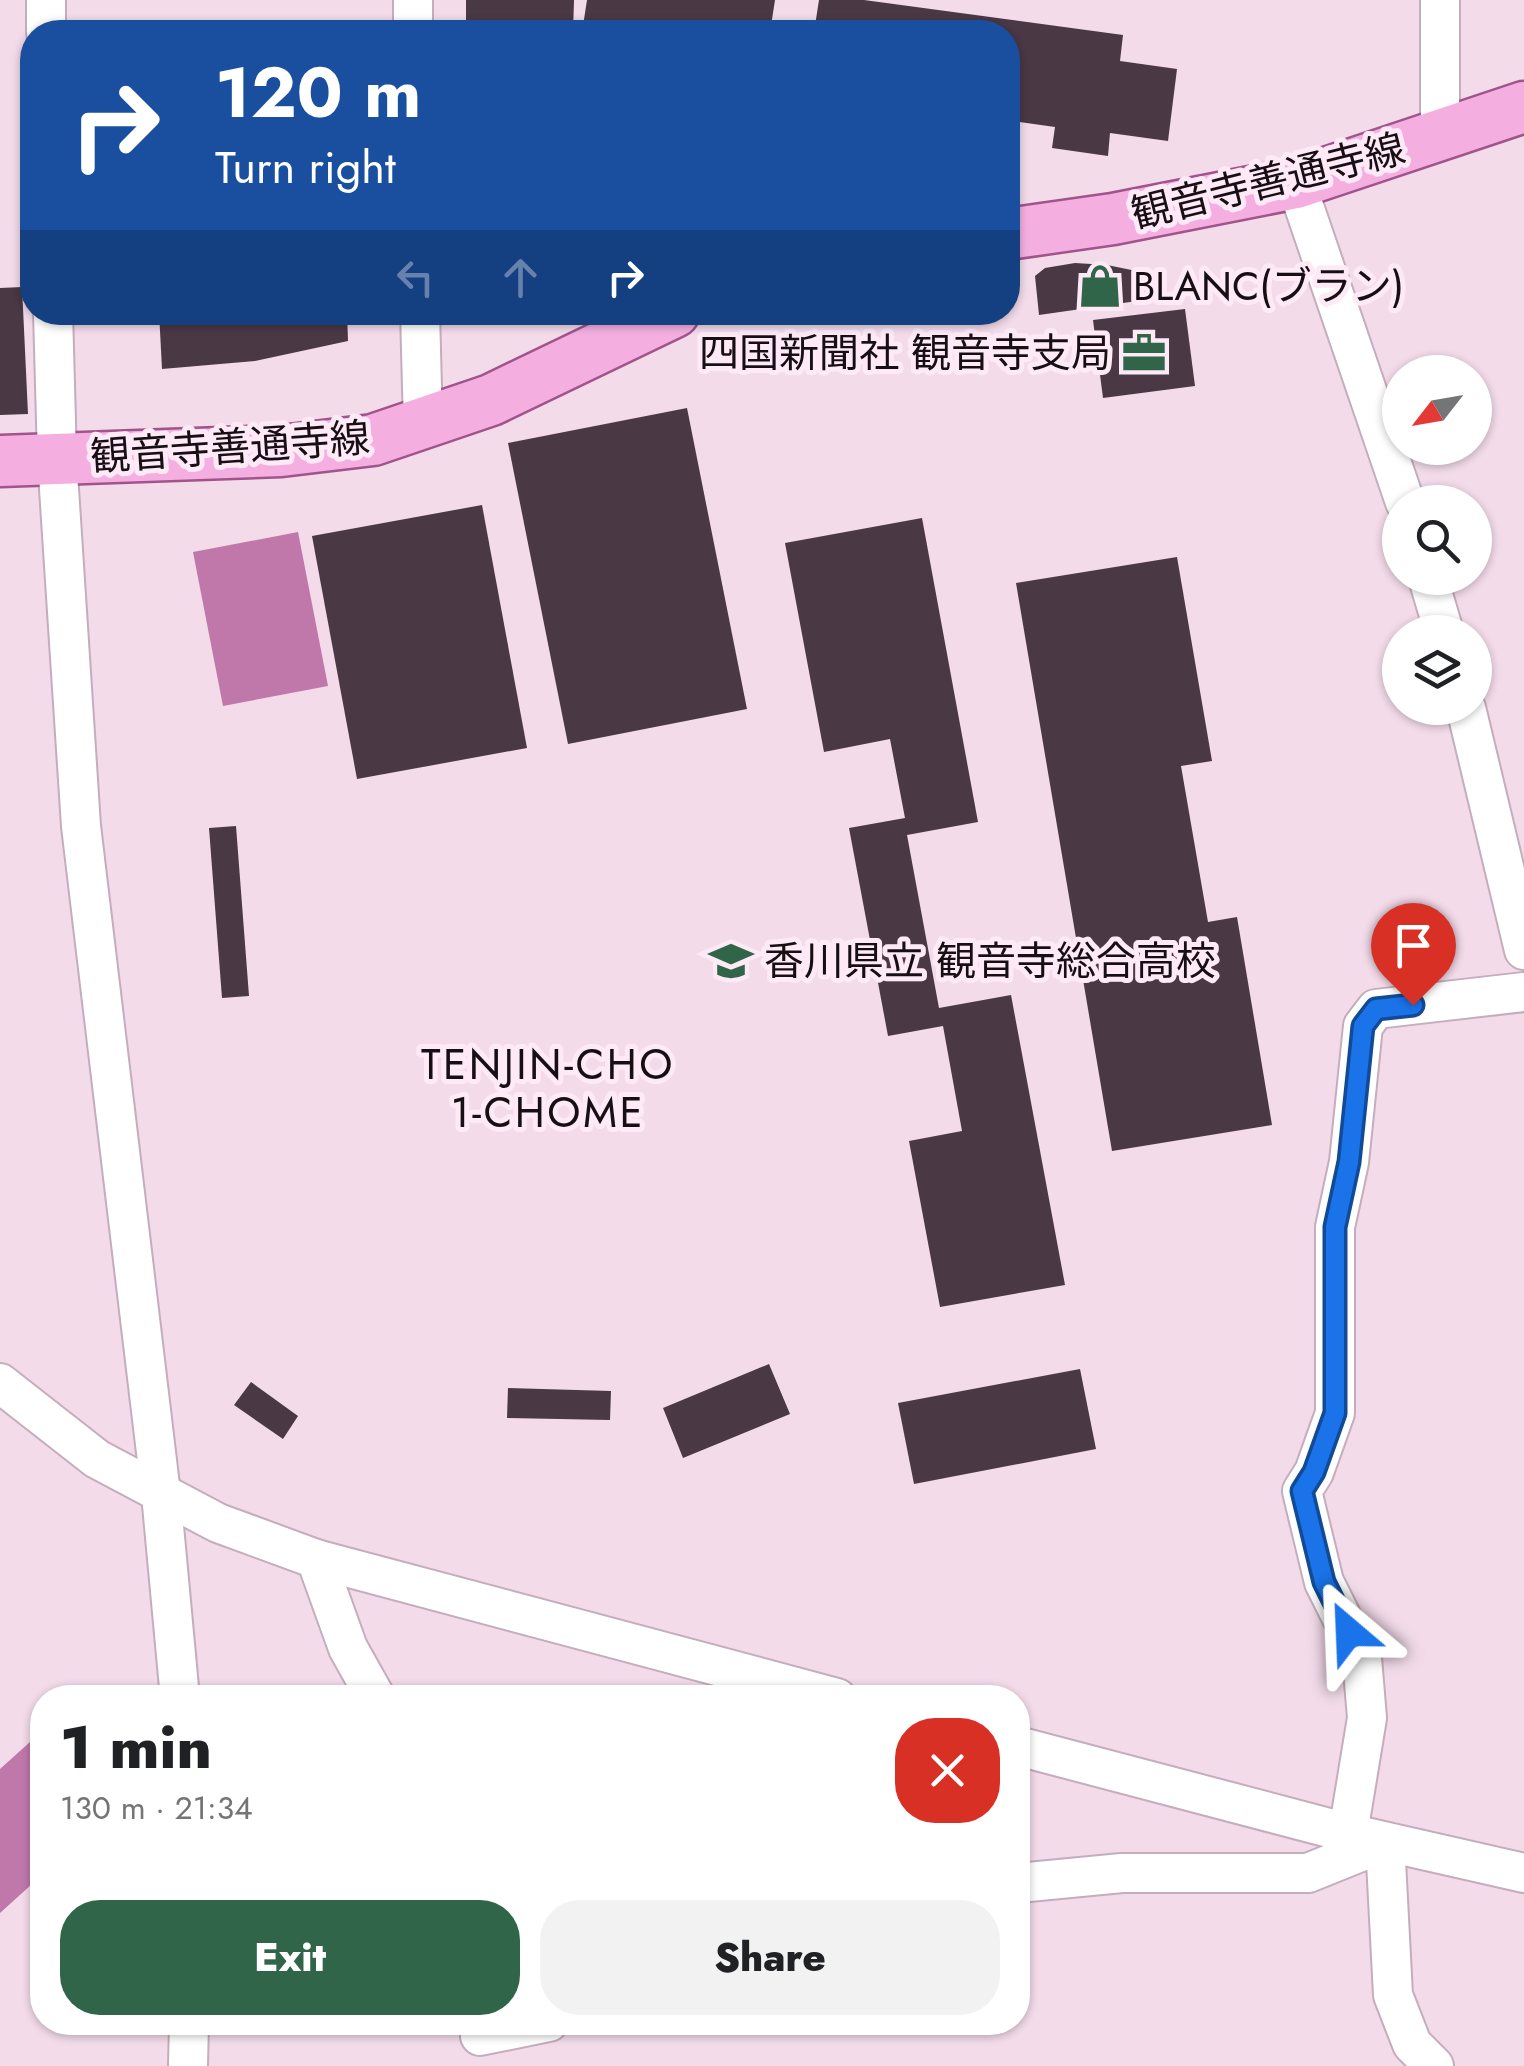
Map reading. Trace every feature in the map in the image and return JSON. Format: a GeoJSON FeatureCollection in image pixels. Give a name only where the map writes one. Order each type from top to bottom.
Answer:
{"type":"FeatureCollection","features":[{"type":"Feature","properties":{"kind":"main road","name":"観音寺善通寺線"},"geometry":{"type":"LineString","coordinates":[[1020,232],[1113,219],[1296,183],[1524,106]]}},
{"type":"Feature","properties":{"kind":"main road","name":"観音寺善通寺線"},"geometry":{"type":"LineString","coordinates":[[0,462],[318,448],[373,440],[491,400],[647,325]]}},
{"type":"Feature","properties":{"kind":"street"},"geometry":{"type":"LineString","coordinates":[[1440,0],[1440,137]]}},
{"type":"Feature","properties":{"kind":"street"},"geometry":{"type":"LineString","coordinates":[[1296,183],[1400,485]]}},
{"type":"Feature","properties":{"kind":"street"},"geometry":{"type":"LineString","coordinates":[[53,325],[57,458],[81,826],[162,1494],[179,1685]]}},
{"type":"Feature","properties":{"kind":"street"},"geometry":{"type":"LineString","coordinates":[[420,325],[422,426]]}},
{"type":"Feature","properties":{"kind":"street"},"geometry":{"type":"LineString","coordinates":[[1470,725],[1524,950]]}},
{"type":"Feature","properties":{"kind":"street"},"geometry":{"type":"LineString","coordinates":[[1348,1833],[1367,1718],[1362,1658],[1324,1582],[1302,1491],[1314,1472],[1335,1413],[1335,1227],[1349,1162],[1363,1026],[1376,1009],[1524,992]]}},
{"type":"Feature","properties":{"kind":"street"},"geometry":{"type":"LineString","coordinates":[[0,1383],[97,1459],[218,1523],[316,1559],[788,1685]]}},
{"type":"Feature","properties":{"kind":"street"},"geometry":{"type":"LineString","coordinates":[[316,1559],[348,1648],[369,1685]]}},
{"type":"Feature","properties":{"kind":"street"},"geometry":{"type":"LineString","coordinates":[[1030,1749],[1348,1833],[1524,1873]]}},
{"type":"Feature","properties":{"kind":"street"},"geometry":{"type":"LineString","coordinates":[[1030,1883],[1122,1873],[1308,1873],[1386,1842]]}},
{"type":"Feature","properties":{"kind":"street"},"geometry":{"type":"LineString","coordinates":[[1386,1842],[1393,1995],[1413,2059]]}},
{"type":"Feature","properties":{"kind":"street"},"geometry":{"type":"LineString","coordinates":[[188,2066],[189,2035]]}},
{"type":"Feature","properties":{"kind":"street"},"geometry":{"type":"LineString","coordinates":[[481,2042],[505,2035]]}},
{"type":"Feature","properties":{"kind":"shaded area"},"geometry":{"type":"Polygon","coordinates":[[[298,532],[328,686],[223,706],[193,552],[298,532]]]}},
{"type":"Feature","properties":{"kind":"shaded area"},"geometry":{"type":"Polygon","coordinates":[[[30,1742],[30,1886],[0,1913],[0,1769],[30,1742]]]}},
{"type":"Feature","properties":{"kind":"building"},"geometry":{"type":"Polygon","coordinates":[[[466,0],[574,0],[573,20],[466,20],[466,0]]]}},
{"type":"Feature","properties":{"kind":"building"},"geometry":{"type":"Polygon","coordinates":[[[587,0],[775,0],[772,20],[584,20],[587,0]]]}},
{"type":"Feature","properties":{"kind":"building"},"geometry":{"type":"Polygon","coordinates":[[[819,0],[864,0],[1012,20],[816,20],[819,0]]]}},
{"type":"Feature","properties":{"kind":"building"},"geometry":{"type":"Polygon","coordinates":[[[1020,21],[1123,35],[1120,61],[1177,69],[1168,141],[1110,133],[1108,156],[1052,148],[1055,127],[1020,122],[1020,21]]]}},
{"type":"Feature","properties":{"kind":"building","name":"BLANC(ブラン)"},"geometry":{"type":"Polygon","coordinates":[[[1075,263],[1161,276],[1165,297],[1039,315],[1035,276],[1045,268],[1075,263]]]}},
{"type":"Feature","properties":{"kind":"building"},"geometry":{"type":"Polygon","coordinates":[[[20,287],[28,414],[0,415],[0,288],[20,287]]]}},
{"type":"Feature","properties":{"kind":"building","name":"四国新聞社 観音寺支局"},"geometry":{"type":"Polygon","coordinates":[[[1185,309],[1195,386],[1103,398],[1093,320],[1185,309]]]}},
{"type":"Feature","properties":{"kind":"building"},"geometry":{"type":"Polygon","coordinates":[[[160,325],[347,325],[348,341],[255,361],[162,369],[160,325]]]}},
{"type":"Feature","properties":{"kind":"building"},"geometry":{"type":"Polygon","coordinates":[[[687,408],[747,709],[568,744],[508,443],[687,408]]]}},
{"type":"Feature","properties":{"kind":"building"},"geometry":{"type":"Polygon","coordinates":[[[482,505],[527,748],[357,779],[312,536],[482,505]]]}},
{"type":"Feature","properties":{"kind":"building"},"geometry":{"type":"Polygon","coordinates":[[[922,518],[978,822],[907,835],[939,1008],[1011,995],[1065,1285],[940,1307],[909,1141],[962,1131],[943,1026],[888,1036],[849,828],[905,818],[890,739],[824,752],[785,543],[922,518]]]}},
{"type":"Feature","properties":{"kind":"building"},"geometry":{"type":"Polygon","coordinates":[[[1177,557],[1212,761],[1181,766],[1208,922],[1237,917],[1272,1125],[1112,1151],[1016,583],[1177,557]]]}},
{"type":"Feature","properties":{"kind":"building"},"geometry":{"type":"Polygon","coordinates":[[[236,826],[249,996],[222,998],[209,828],[236,826]]]}},
{"type":"Feature","properties":{"kind":"building"},"geometry":{"type":"Polygon","coordinates":[[[769,1364],[790,1414],[683,1458],[663,1408],[769,1364]]]}},
{"type":"Feature","properties":{"kind":"building"},"geometry":{"type":"Polygon","coordinates":[[[1080,1369],[1096,1449],[914,1484],[898,1403],[1080,1369]]]}},
{"type":"Feature","properties":{"kind":"building"},"geometry":{"type":"Polygon","coordinates":[[[251,1382],[298,1416],[283,1439],[234,1405],[251,1382]]]}},
{"type":"Feature","properties":{"kind":"building"},"geometry":{"type":"Polygon","coordinates":[[[508,1388],[611,1391],[610,1420],[507,1418],[508,1388]]]}},
{"type":"Feature","properties":{"kind":"place","name":"BLANC(ブラン)"},"geometry":{"type":"Point","coordinates":[1100,286]}},
{"type":"Feature","properties":{"kind":"place","name":"四国新聞社 観音寺支局"},"geometry":{"type":"Point","coordinates":[1144,353]}},
{"type":"Feature","properties":{"kind":"place","name":"香川県立 観音寺総合高校"},"geometry":{"type":"Point","coordinates":[731,961]}},
{"type":"Feature","properties":{"kind":"district","name":"TENJIN-CHO 1-CHOME"},"geometry":{"type":"Point","coordinates":[548,1088]}},
{"type":"Feature","properties":{"kind":"route"},"geometry":{"type":"LineString","coordinates":[[1349,1632],[1324,1582],[1302,1491],[1314,1472],[1335,1413],[1335,1227],[1349,1162],[1363,1026],[1376,1009],[1413,1005]]}}]}
